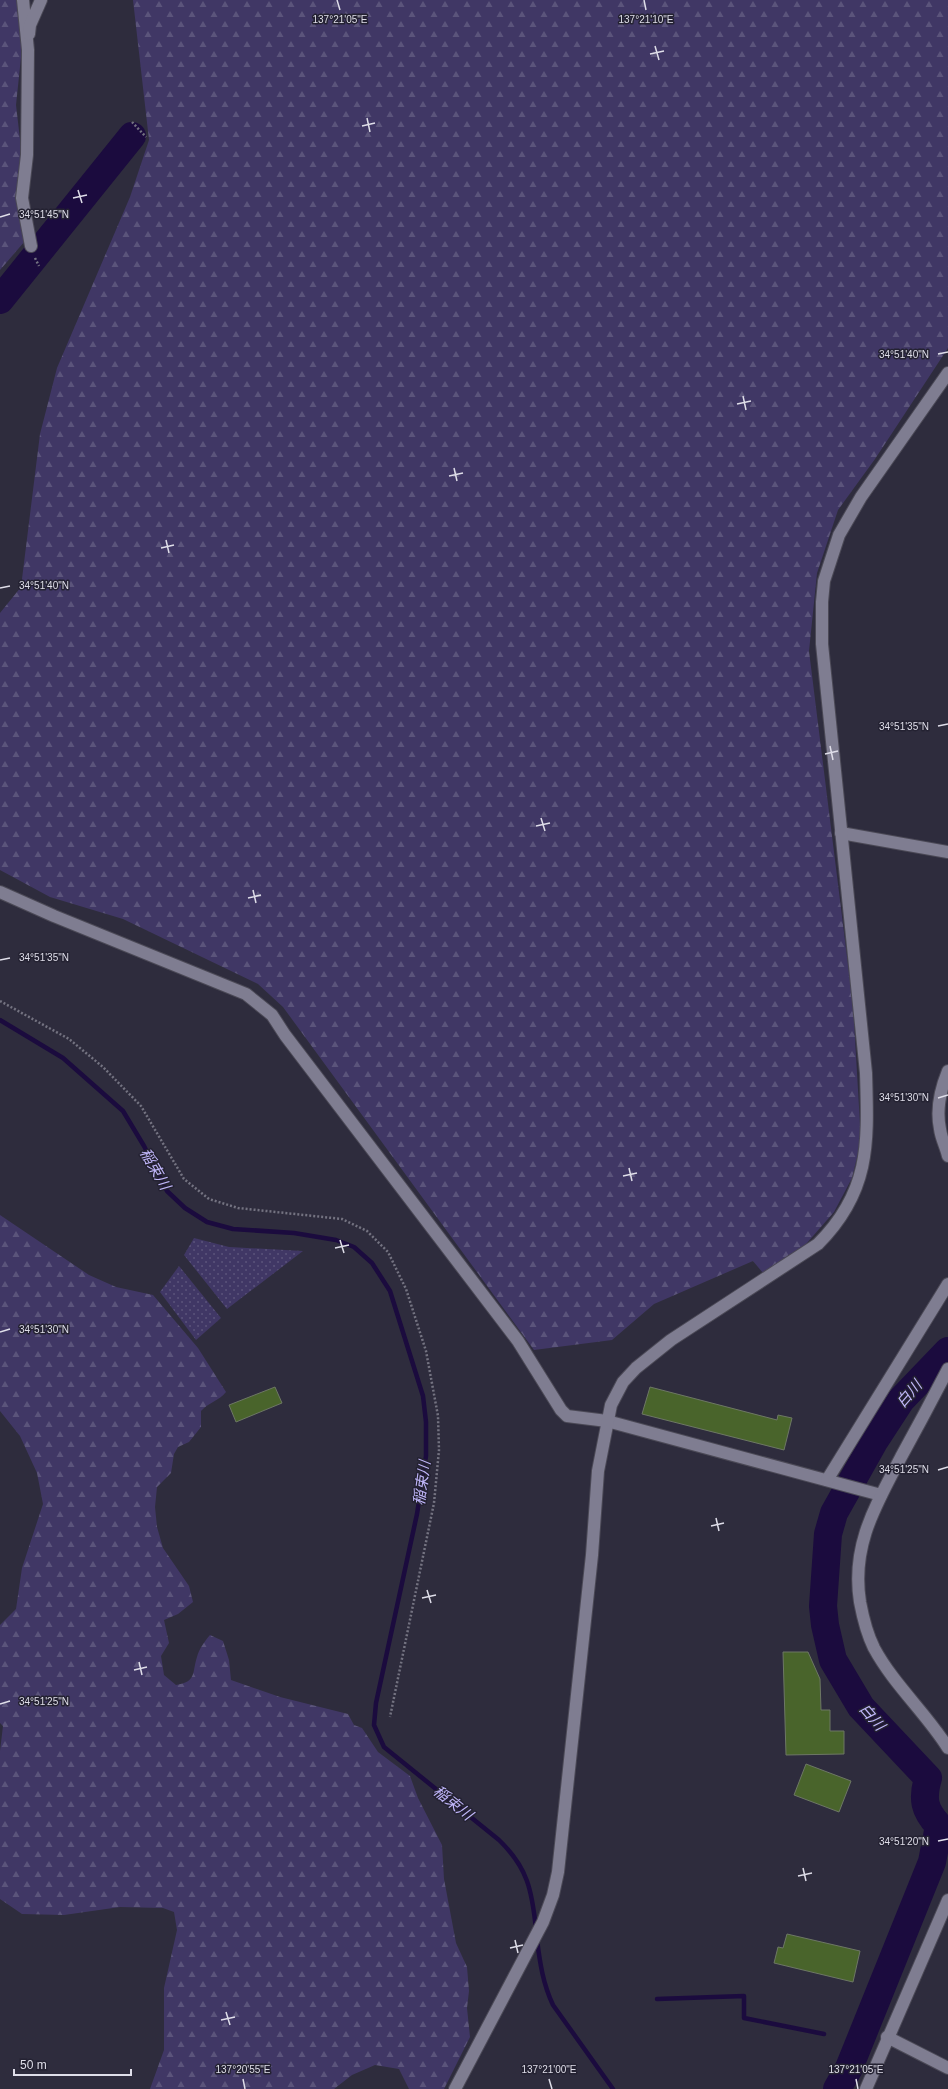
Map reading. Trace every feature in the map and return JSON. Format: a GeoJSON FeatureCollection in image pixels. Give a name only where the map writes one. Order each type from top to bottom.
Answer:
{"type":"FeatureCollection","features":[{"type":"Feature","properties":{"kind":"street"},"geometry":{"type":"LineString","coordinates":[[23,0],[28,50]]}},
{"type":"Feature","properties":{"kind":"street"},"geometry":{"type":"LineString","coordinates":[[31,246],[22,198],[27,155],[28,50],[30,25],[41,0]]}},
{"type":"Feature","properties":{"kind":"street"},"geometry":{"type":"LineString","coordinates":[[455,2089],[543,1922],[553,1895],[558,1872],[592,1555],[598,1471],[607,1422],[616,1394],[636,1368],[671,1340],[818,1244],[831,1232],[853,1196],[861,1175],[866,1153],[868,1128],[866,1072],[840,833],[822,644],[822,602],[824,581],[837,542],[849,515],[948,373]]}},
{"type":"Feature","properties":{"kind":"street"},"geometry":{"type":"LineString","coordinates":[[840,833],[948,852]]}},
{"type":"Feature","properties":{"kind":"street"},"geometry":{"type":"LineString","coordinates":[[0,892],[54,916],[246,994],[272,1015],[285,1035],[518,1341],[561,1410],[568,1416],[607,1422],[881,1494]]}},
{"type":"Feature","properties":{"kind":"street"},"geometry":{"type":"LineString","coordinates":[[948,1071],[942,1085],[939,1108],[940,1129],[948,1156]]}},
{"type":"Feature","properties":{"kind":"street"},"geometry":{"type":"LineString","coordinates":[[827,1480],[948,1284]]}},
{"type":"Feature","properties":{"kind":"street"},"geometry":{"type":"LineString","coordinates":[[948,1369],[944,1387],[881,1494],[864,1534],[859,1555],[858,1589],[866,1628],[874,1648],[893,1676],[948,1748]]}},
{"type":"Feature","properties":{"kind":"street"},"geometry":{"type":"LineString","coordinates":[[866,2089],[887,2037],[948,1900]]}},
{"type":"Feature","properties":{"kind":"street"},"geometry":{"type":"LineString","coordinates":[[887,2037],[948,2068]]}},
{"type":"Feature","properties":{"kind":"path"},"geometry":{"type":"LineString","coordinates":[[132,122],[146,137]]}},
{"type":"Feature","properties":{"kind":"path"},"geometry":{"type":"LineString","coordinates":[[0,1001],[69,1039],[103,1067],[141,1106],[184,1179],[209,1200],[238,1208],[342,1219],[367,1231],[388,1252],[406,1289],[426,1351],[435,1395],[439,1442],[434,1503],[390,1717]]}},
{"type":"Feature","properties":{"kind":"green space"},"geometry":{"type":"Polygon","coordinates":[[[0,0],[27,0],[16,105],[31,234],[0,270],[0,0]]]}},
{"type":"Feature","properties":{"kind":"green space"},"geometry":{"type":"Polygon","coordinates":[[[133,0],[948,0],[948,348],[875,459],[838,510],[817,573],[809,651],[853,1005],[861,1141],[852,1178],[834,1212],[806,1244],[763,1273],[753,1261],[654,1304],[612,1340],[534,1350],[283,1007],[258,984],[123,919],[50,897],[0,870],[0,613],[21,587],[40,434],[57,368],[130,197],[149,140],[133,0]]]}},
{"type":"Feature","properties":{"kind":"green space"},"geometry":{"type":"Polygon","coordinates":[[[0,1215],[89,1275],[116,1287],[153,1295],[198,1348],[226,1392],[201,1411],[201,1427],[189,1442],[178,1447],[174,1454],[171,1473],[157,1487],[155,1507],[157,1527],[163,1548],[189,1586],[193,1602],[178,1614],[164,1620],[169,1643],[161,1656],[164,1675],[176,1685],[183,1684],[191,1679],[199,1651],[210,1635],[223,1641],[229,1660],[231,1680],[280,1697],[348,1714],[354,1725],[362,1728],[378,1752],[410,1776],[418,1798],[442,1845],[444,1879],[456,1943],[467,1967],[469,1991],[467,2008],[470,2037],[444,2089],[409,2089],[399,2069],[375,2065],[352,2075],[334,2089],[150,2089],[164,2050],[164,1988],[177,1930],[174,1912],[163,1908],[120,1907],[64,1915],[22,1914],[0,1899],[0,1751],[3,1726],[0,1723],[0,1625],[16,1609],[22,1568],[43,1504],[37,1473],[20,1436],[0,1411],[0,1215]]]}},
{"type":"Feature","properties":{"kind":"green space"},"geometry":{"type":"Polygon","coordinates":[[[194,1238],[229,1247],[303,1251],[227,1309],[184,1255],[194,1238]]]}},
{"type":"Feature","properties":{"kind":"green space"},"geometry":{"type":"Polygon","coordinates":[[[179,1266],[221,1318],[196,1340],[160,1292],[179,1266]]]}},
{"type":"Feature","properties":{"kind":"building"},"geometry":{"type":"Polygon","coordinates":[[[275,1387],[282,1403],[236,1422],[229,1405],[275,1387]]]}},
{"type":"Feature","properties":{"kind":"building"},"geometry":{"type":"Polygon","coordinates":[[[650,1387],[777,1420],[778,1415],[792,1418],[784,1450],[642,1414],[650,1387]]]}},
{"type":"Feature","properties":{"kind":"building"},"geometry":{"type":"Polygon","coordinates":[[[783,1652],[808,1652],[820,1679],[821,1710],[830,1710],[830,1731],[844,1731],[844,1754],[786,1755],[783,1652]]]}},
{"type":"Feature","properties":{"kind":"building"},"geometry":{"type":"Polygon","coordinates":[[[806,1764],[851,1781],[839,1812],[794,1795],[806,1764]]]}},
{"type":"Feature","properties":{"kind":"building"},"geometry":{"type":"Polygon","coordinates":[[[787,1934],[860,1951],[853,1982],[774,1963],[778,1947],[783,1948],[787,1934]]]}},
{"type":"Feature","properties":{"kind":"waterway"},"geometry":{"type":"LineString","coordinates":[[0,300],[132,136]]}},
{"type":"Feature","properties":{"kind":"waterway","name":"稲束川"},"geometry":{"type":"LineString","coordinates":[[0,1020],[63,1058],[123,1111],[144,1146],[167,1191],[185,1208],[207,1222],[233,1229],[294,1233],[336,1240],[354,1247],[372,1263],[390,1291],[423,1396],[426,1422],[426,1456],[417,1514],[376,1703],[374,1725],[384,1747],[499,1840],[509,1850],[527,1881],[533,1903],[536,1929]]}},
{"type":"Feature","properties":{"kind":"waterway","name":"白川"},"geometry":{"type":"LineString","coordinates":[[837,2089],[849,2068],[932,1862],[939,1826],[927,1809],[925,1792],[928,1778],[861,1707],[833,1660],[825,1625],[823,1606],[828,1534],[834,1513],[875,1440],[901,1400],[948,1351]]}},
{"type":"Feature","properties":{"kind":"waterway","name":"稲束川"},"geometry":{"type":"LineString","coordinates":[[537,1940],[544,1981],[553,2005],[613,2089]]}},
{"type":"Feature","properties":{"kind":"waterway"},"geometry":{"type":"LineString","coordinates":[[657,1999],[744,1996],[744,2018],[824,2034]]}}]}
